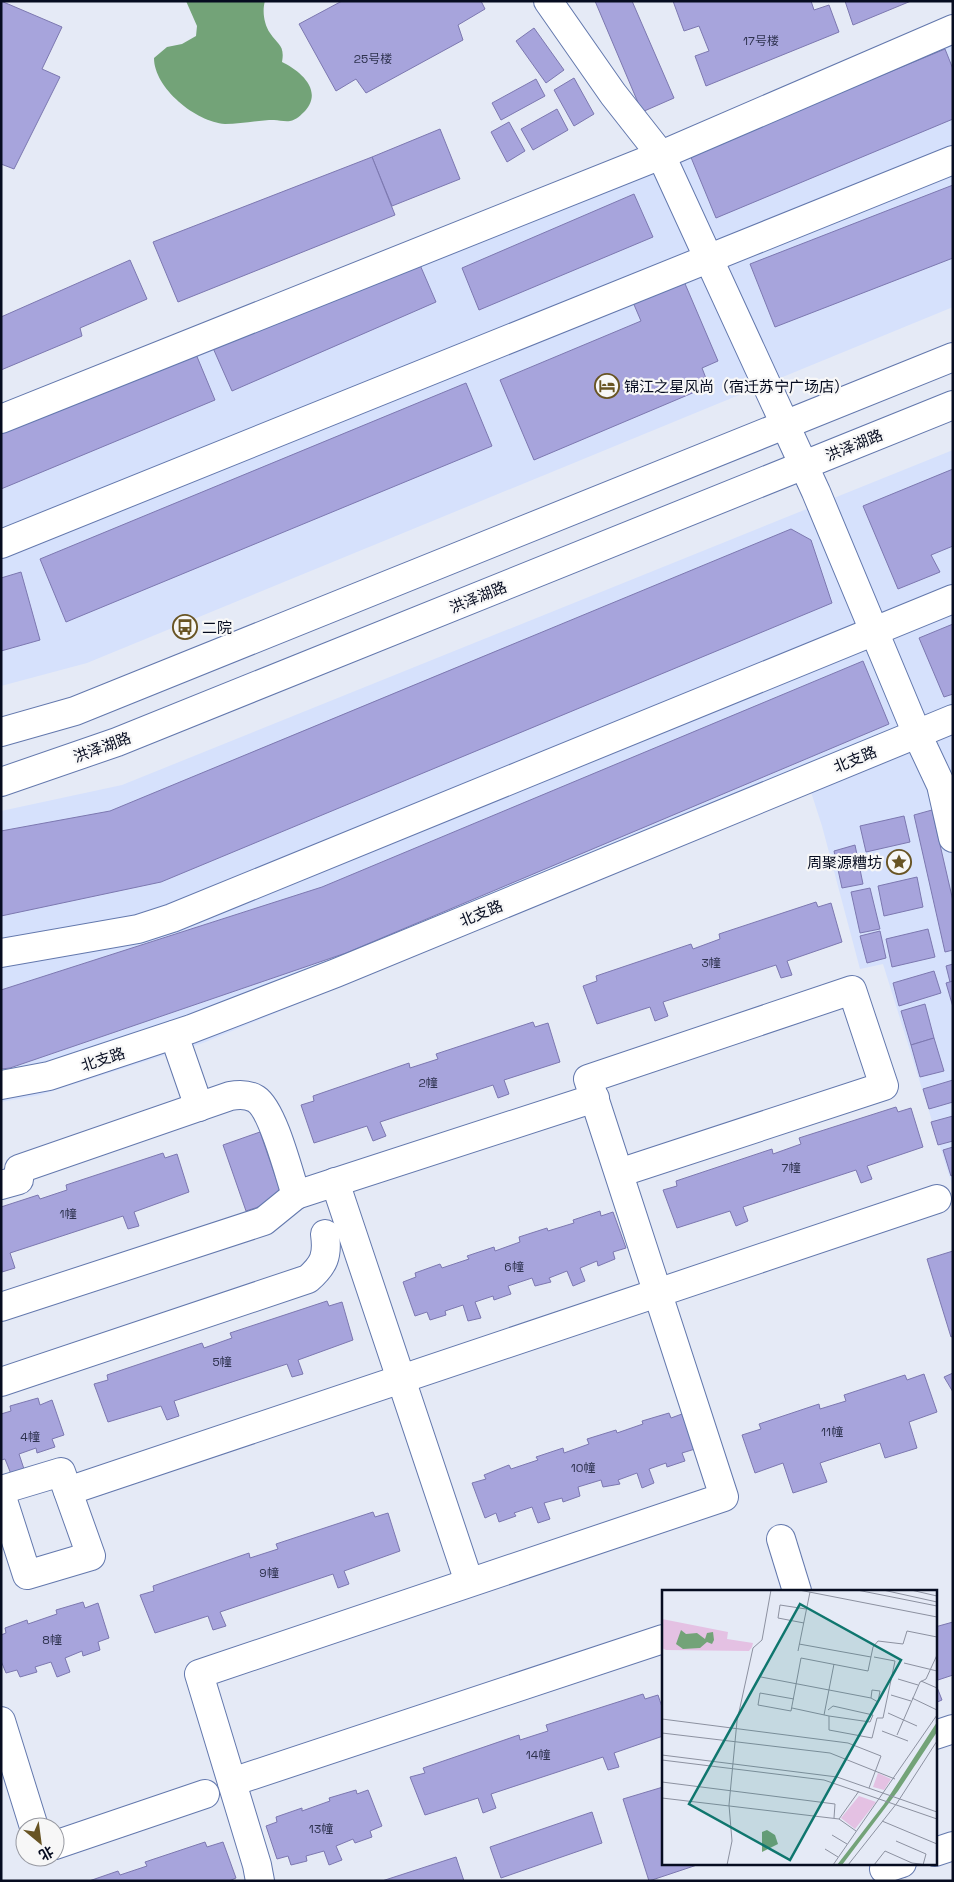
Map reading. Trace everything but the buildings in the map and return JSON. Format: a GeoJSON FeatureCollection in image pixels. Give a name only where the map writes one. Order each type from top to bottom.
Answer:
{"type":"FeatureCollection","features":[{"type":"Feature","properties":{"kind":"street"},"geometry":{"type":"LineString","coordinates":[[548,1],[613,94],[661,154],[805,465],[917,734],[941,785],[953,838]]}},
{"type":"Feature","properties":{"kind":"street"},"geometry":{"type":"LineString","coordinates":[[1,419],[661,154],[953,29]]}},
{"type":"Feature","properties":{"kind":"street"},"geometry":{"type":"LineString","coordinates":[[1,544],[953,160]]}},
{"type":"Feature","properties":{"kind":"street"},"geometry":{"type":"LineString","coordinates":[[1,732],[75,710],[953,357]]}},
{"type":"Feature","properties":{"kind":"street","name":"洪泽湖路"},"geometry":{"type":"LineString","coordinates":[[1,782],[117,742],[953,405]]}},
{"type":"Feature","properties":{"kind":"street"},"geometry":{"type":"LineString","coordinates":[[1,953],[138,929],[172,918],[953,599]]}},
{"type":"Feature","properties":{"kind":"street","name":"北支路"},"geometry":{"type":"LineString","coordinates":[[1,1085],[49,1076],[174,1035],[354,965],[953,719]]}},
{"type":"Feature","properties":{"kind":"street"},"geometry":{"type":"LineString","coordinates":[[260,1881],[257,1865],[199,1674],[724,1497],[588,1079],[852,990],[884,1086],[619,1173]]}},
{"type":"Feature","properties":{"kind":"street"},"geometry":{"type":"LineString","coordinates":[[174,1035],[199,1107]]}},
{"type":"Feature","properties":{"kind":"street"},"geometry":{"type":"LineString","coordinates":[[1,1185],[19,1180],[19,1169],[230,1096],[243,1094],[257,1100],[268,1113],[296,1195]]}},
{"type":"Feature","properties":{"kind":"street"},"geometry":{"type":"LineString","coordinates":[[1,1307],[264,1221],[296,1195],[595,1098]]}},
{"type":"Feature","properties":{"kind":"street"},"geometry":{"type":"LineString","coordinates":[[335,1182],[469,1582]]}},
{"type":"Feature","properties":{"kind":"street"},"geometry":{"type":"LineString","coordinates":[[68,1491],[937,1199]]}},
{"type":"Feature","properties":{"kind":"street"},"geometry":{"type":"LineString","coordinates":[[1,1382],[308,1279],[318,1271],[325,1258],[327,1248],[325,1234]]}},
{"type":"Feature","properties":{"kind":"street"},"geometry":{"type":"LineString","coordinates":[[61,1472],[68,1491],[91,1556],[27,1575],[1,1492],[61,1472]]}},
{"type":"Feature","properties":{"kind":"street"},"geometry":{"type":"LineString","coordinates":[[781,1539],[797,1590]]}},
{"type":"Feature","properties":{"kind":"street"},"geometry":{"type":"LineString","coordinates":[[232,1782],[662,1639]]}},
{"type":"Feature","properties":{"kind":"street"},"geometry":{"type":"LineString","coordinates":[[1,1721],[31,1817]]}},
{"type":"Feature","properties":{"kind":"street"},"geometry":{"type":"LineString","coordinates":[[936,1735],[953,1729]]}},
{"type":"Feature","properties":{"kind":"street"},"geometry":{"type":"LineString","coordinates":[[65,1842],[205,1794]]}},
{"type":"Feature","properties":{"kind":"street"},"geometry":{"type":"LineString","coordinates":[[936,1852],[953,1846]]}},
{"type":"Feature","properties":{"kind":"shaded area"},"geometry":{"type":"Polygon","coordinates":[[[186,1],[265,1],[265,22],[270,33],[282,49],[282,62],[302,75],[311,88],[312,96],[305,111],[290,121],[268,120],[225,124],[202,117],[190,110],[169,92],[161,81],[154,58],[167,47],[182,44],[196,36],[197,26],[186,1]]]}},
{"type":"Feature","properties":{"kind":"shaded area"},"geometry":{"type":"Polygon","coordinates":[[[953,37],[953,307],[87,663],[1,686],[1,424],[953,37]]]}},
{"type":"Feature","properties":{"kind":"shaded area"},"geometry":{"type":"Polygon","coordinates":[[[953,450],[953,1188],[883,964],[860,969],[822,826],[811,792],[203,1043],[40,1095],[1,1102],[1,811],[122,785],[953,450]]]}},
{"type":"Feature","properties":{"kind":"place","name":"锦江之星风尚（宿迁苏宁广场店）"},"geometry":{"type":"Point","coordinates":[607,386]}},
{"type":"Feature","properties":{"kind":"place","name":"二院"},"geometry":{"type":"Point","coordinates":[185,627]}},
{"type":"Feature","properties":{"kind":"place","name":"周聚源糟坊"},"geometry":{"type":"Point","coordinates":[899,862]}}]}
